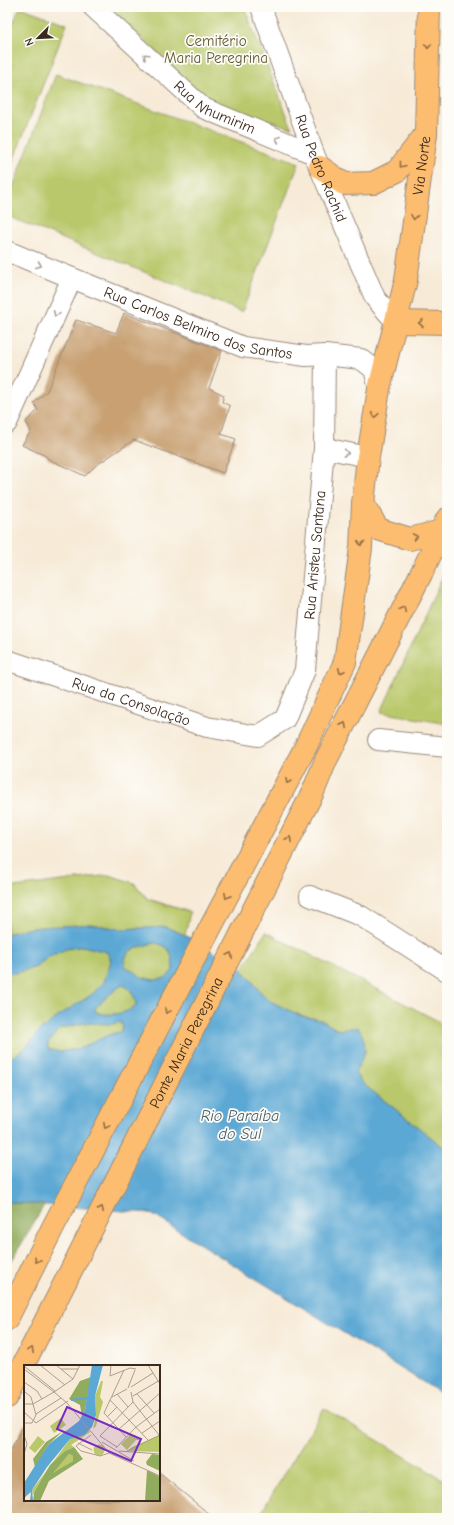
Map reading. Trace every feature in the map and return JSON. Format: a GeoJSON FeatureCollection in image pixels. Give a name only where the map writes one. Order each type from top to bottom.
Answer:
{"type":"FeatureCollection","features":[{"type":"Feature","properties":{"kind":"main road","name":"Via Norte"},"geometry":{"type":"LineString","coordinates":[[363,504],[368,457],[379,389],[406,280],[426,134],[429,7]]}},
{"type":"Feature","properties":{"kind":"main road"},"geometry":{"type":"LineString","coordinates":[[317,160],[344,184],[373,183],[397,171],[426,134]]}},
{"type":"Feature","properties":{"kind":"main road"},"geometry":{"type":"LineString","coordinates":[[396,322],[447,324]]}},
{"type":"Feature","properties":{"kind":"main road"},"geometry":{"type":"LineString","coordinates":[[363,504],[378,529],[410,539],[445,526]]}},
{"type":"Feature","properties":{"kind":"main road","name":"Ponte Maria Peregrina"},"geometry":{"type":"LineString","coordinates":[[7,1319],[54,1225],[306,746],[345,662],[361,548],[363,504]]}},
{"type":"Feature","properties":{"kind":"main road","name":"Ponte Maria Peregrina"},"geometry":{"type":"LineString","coordinates":[[7,1397],[313,792],[326,760],[445,526]]}},
{"type":"Feature","properties":{"kind":"street","name":"Rua Nhumirim"},"geometry":{"type":"LineString","coordinates":[[93,7],[203,108],[317,160]]}},
{"type":"Feature","properties":{"kind":"street","name":"Rua Pedro Rachid"},"geometry":{"type":"LineString","coordinates":[[261,7],[317,160],[375,298],[396,322]]}},
{"type":"Feature","properties":{"kind":"street","name":"Rua Carlos Belmiro dos Santos"},"geometry":{"type":"LineString","coordinates":[[7,251],[243,347],[306,356],[325,355],[361,359],[374,369],[379,389]]}},
{"type":"Feature","properties":{"kind":"street"},"geometry":{"type":"LineString","coordinates":[[7,423],[72,278]]}},
{"type":"Feature","properties":{"kind":"street","name":"Rua Aristeu Santana"},"geometry":{"type":"LineString","coordinates":[[258,736],[285,719],[305,670],[324,448],[325,355]]}},
{"type":"Feature","properties":{"kind":"street"},"geometry":{"type":"LineString","coordinates":[[324,448],[368,457]]}},
{"type":"Feature","properties":{"kind":"street","name":"Rua da Consolação"},"geometry":{"type":"LineString","coordinates":[[7,660],[207,727],[258,736]]}},
{"type":"Feature","properties":{"kind":"street"},"geometry":{"type":"LineString","coordinates":[[378,740],[447,747]]}},
{"type":"Feature","properties":{"kind":"street"},"geometry":{"type":"LineString","coordinates":[[310,896],[361,916],[447,971]]}},
{"type":"Feature","properties":{"kind":"green space"},"geometry":{"type":"Polygon","coordinates":[[[20,7],[67,24],[11,166],[7,164],[7,38],[20,7]]]}},
{"type":"Feature","properties":{"kind":"green space","name":"Cemitério Maria Peregrina"},"geometry":{"type":"Polygon","coordinates":[[[109,7],[244,7],[292,128],[207,100],[109,7]]]}},
{"type":"Feature","properties":{"kind":"green space"},"geometry":{"type":"Polygon","coordinates":[[[56,74],[299,163],[242,312],[7,216],[7,203],[56,74]]]}},
{"type":"Feature","properties":{"kind":"green space"},"geometry":{"type":"Polygon","coordinates":[[[447,567],[447,724],[381,712],[447,567]]]}},
{"type":"Feature","properties":{"kind":"green space"},"geometry":{"type":"Polygon","coordinates":[[[109,875],[134,883],[148,899],[190,912],[185,935],[166,927],[119,929],[91,924],[13,932],[7,934],[7,888],[109,875]]]}},
{"type":"Feature","properties":{"kind":"green space"},"geometry":{"type":"Polygon","coordinates":[[[266,932],[438,1021],[447,1030],[447,1150],[362,1083],[355,1073],[366,1050],[321,1020],[301,1016],[268,1000],[259,990],[242,969],[266,932]]]}},
{"type":"Feature","properties":{"kind":"green space"},"geometry":{"type":"Polygon","coordinates":[[[154,943],[164,946],[170,952],[173,971],[166,978],[154,980],[141,977],[125,966],[126,955],[129,952],[138,947],[154,943]]]}},
{"type":"Feature","properties":{"kind":"green space"},"geometry":{"type":"Polygon","coordinates":[[[83,946],[107,952],[111,961],[104,982],[91,995],[40,1030],[27,1046],[7,1061],[7,974],[36,967],[48,957],[66,949],[83,946]]]}},
{"type":"Feature","properties":{"kind":"green space"},"geometry":{"type":"Polygon","coordinates":[[[122,985],[128,988],[132,993],[136,1005],[128,1011],[117,1014],[101,1014],[96,1012],[95,1008],[122,985]]]}},
{"type":"Feature","properties":{"kind":"green space"},"geometry":{"type":"Polygon","coordinates":[[[119,1022],[122,1024],[123,1028],[120,1032],[114,1033],[81,1048],[60,1052],[48,1049],[48,1043],[59,1029],[84,1023],[113,1024],[119,1022]]]}},
{"type":"Feature","properties":{"kind":"green space"},"geometry":{"type":"Polygon","coordinates":[[[7,1202],[44,1205],[7,1269],[7,1202]]]}},
{"type":"Feature","properties":{"kind":"green space"},"geometry":{"type":"Polygon","coordinates":[[[324,1408],[447,1482],[447,1518],[258,1518],[324,1408]]]}},
{"type":"Feature","properties":{"kind":"water","name":"Rio Paraíba do Sul"},"geometry":{"type":"Polygon","coordinates":[[[91,924],[119,929],[166,927],[185,935],[242,969],[268,1000],[301,1016],[321,1020],[338,1030],[358,1027],[365,1045],[363,1056],[355,1073],[362,1083],[447,1150],[447,1397],[150,1213],[7,1202],[7,1061],[27,1046],[40,1030],[91,995],[104,982],[111,961],[107,952],[83,946],[66,949],[48,957],[36,967],[7,974],[7,934],[38,927],[91,924]],[[154,943],[138,947],[129,952],[126,955],[125,966],[141,977],[154,980],[166,978],[173,970],[170,952],[164,946],[154,943]],[[122,985],[95,1008],[96,1012],[101,1014],[117,1014],[128,1011],[136,1005],[134,996],[125,986],[122,985]],[[119,1022],[113,1024],[84,1023],[59,1029],[48,1043],[48,1049],[60,1052],[81,1048],[108,1035],[120,1032],[123,1028],[122,1024],[119,1022]]]}},
{"type":"Feature","properties":{"kind":"building"},"geometry":{"type":"Polygon","coordinates":[[[124,313],[222,351],[209,388],[224,395],[222,402],[230,406],[221,434],[236,439],[223,473],[134,440],[95,466],[85,476],[22,445],[31,431],[26,422],[38,410],[34,403],[47,391],[76,320],[116,333],[124,313]]]}},
{"type":"Feature","properties":{"kind":"building"},"geometry":{"type":"Polygon","coordinates":[[[24,1425],[24,1501],[160,1501],[160,1474],[214,1518],[7,1518],[7,1458],[24,1425]]]}}]}
